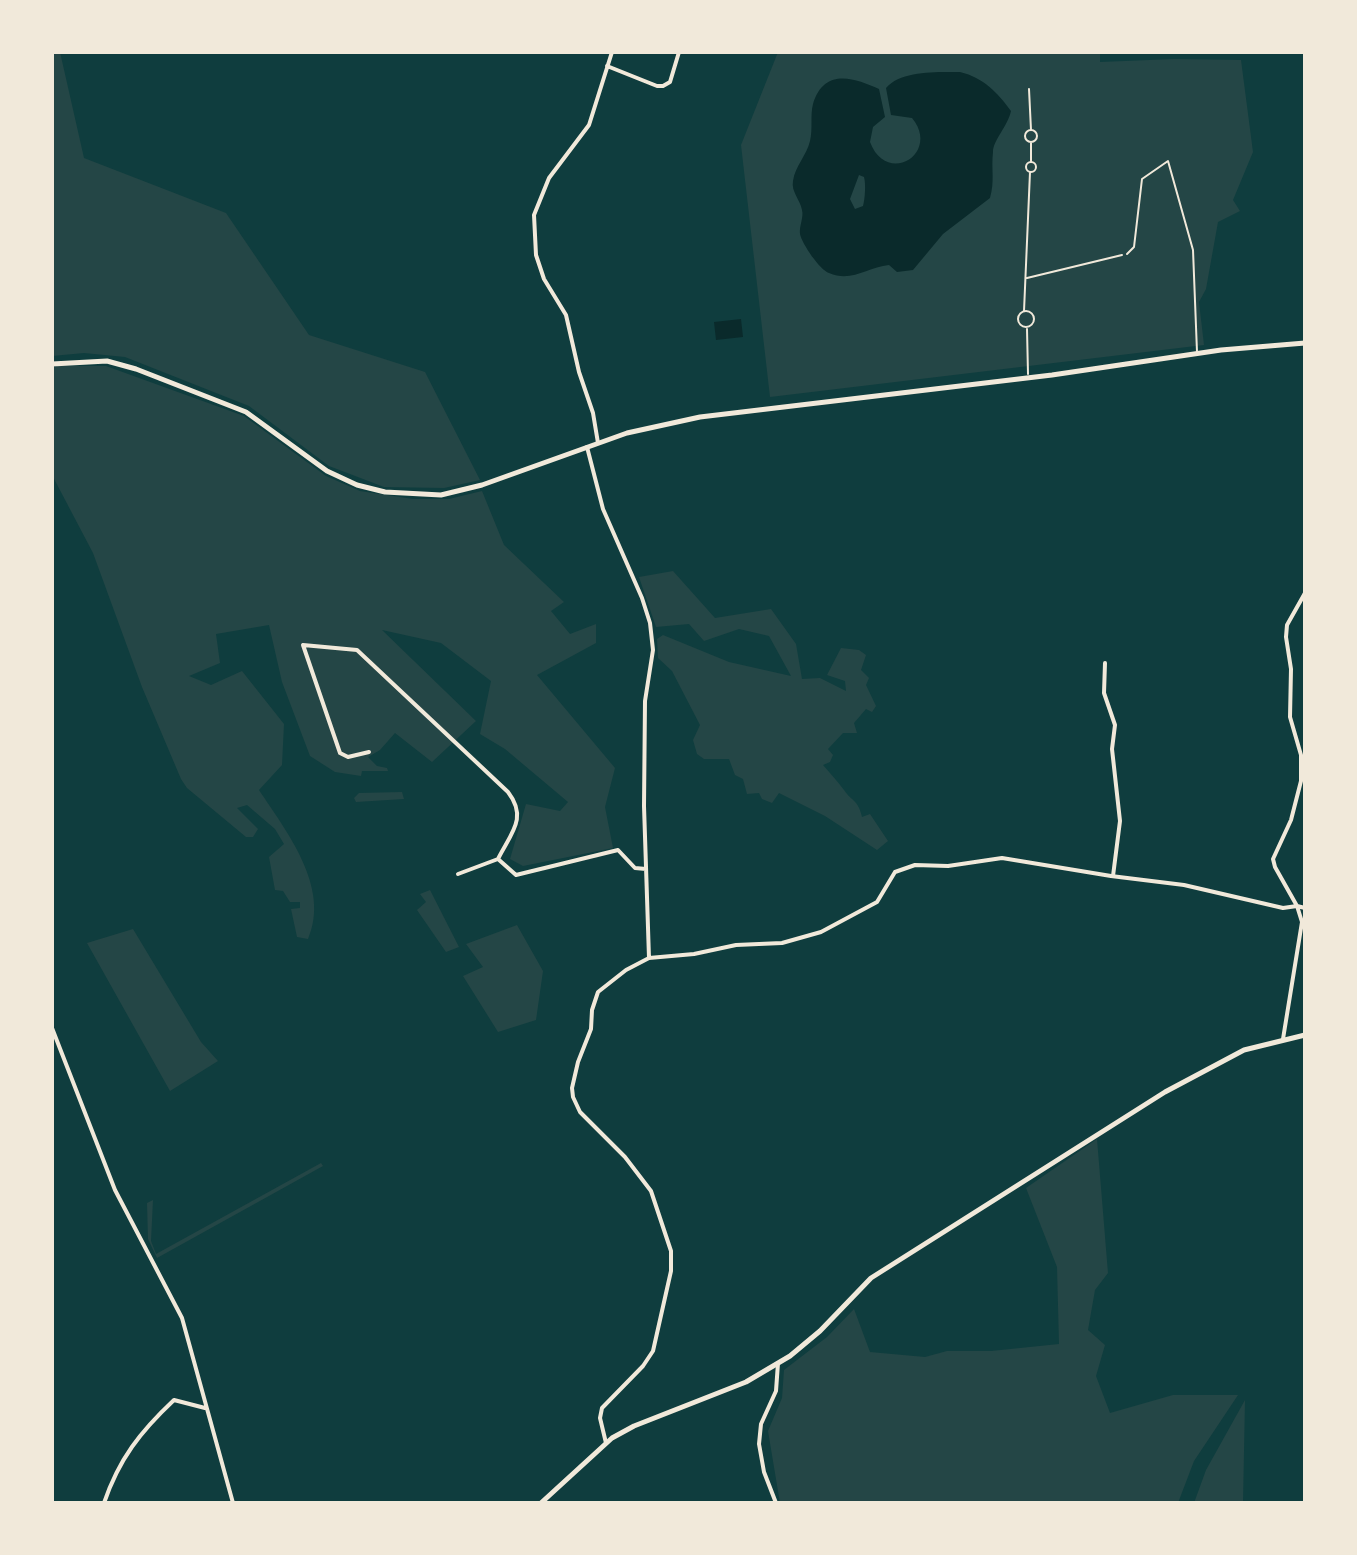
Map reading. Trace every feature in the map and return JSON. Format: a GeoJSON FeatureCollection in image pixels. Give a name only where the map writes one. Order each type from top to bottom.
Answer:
{"type":"FeatureCollection","features":[{"type":"Feature","properties":{"kind":"street"},"geometry":{"type":"LineString","coordinates":[[598,443],[593,413],[579,372],[566,315],[544,279],[536,255],[534,225],[538,199],[549,178],[589,125],[612,52]]}},
{"type":"Feature","properties":{"kind":"street"},"geometry":{"type":"LineString","coordinates":[[607,66],[663,86],[670,82],[679,52]]}},
{"type":"Feature","properties":{"kind":"street"},"geometry":{"type":"LineString","coordinates":[[52,364],[107,361],[136,369],[246,412],[327,471],[357,485],[385,492],[441,495],[482,485],[627,433],[700,417],[1029,378],[1197,353],[1305,343]]}},
{"type":"Feature","properties":{"kind":"street"},"geometry":{"type":"LineString","coordinates":[[587,447],[603,509],[650,623],[653,650],[645,701],[644,806],[649,958]]}},
{"type":"Feature","properties":{"kind":"street"},"geometry":{"type":"LineString","coordinates":[[1283,1039],[1302,922],[1273,859],[1291,820],[1301,781],[1301,755],[1290,717],[1291,669],[1286,632],[1305,593]]}},
{"type":"Feature","properties":{"kind":"street"},"geometry":{"type":"LineString","coordinates":[[369,752],[348,757],[340,753],[303,645],[357,650],[508,792],[518,806],[518,819],[498,859],[458,874]]}},
{"type":"Feature","properties":{"kind":"street"},"geometry":{"type":"LineString","coordinates":[[1105,663],[1103,684],[1115,725],[1112,749],[1120,821],[1113,876]]}},
{"type":"Feature","properties":{"kind":"street"},"geometry":{"type":"LineString","coordinates":[[498,859],[516,875],[618,850],[635,868],[646,869]]}},
{"type":"Feature","properties":{"kind":"street"},"geometry":{"type":"LineString","coordinates":[[606,1443],[600,1418],[602,1408],[643,1366],[653,1351],[671,1271],[671,1251],[651,1191],[625,1157],[580,1112],[572,1088],[591,1029],[592,1010],[598,992],[626,970],[649,958],[694,954],[736,945],[782,943],[821,932],[877,902],[895,872],[915,865],[948,866],[1002,858],[1184,885],[1283,908],[1305,908]]}},
{"type":"Feature","properties":{"kind":"street"},"geometry":{"type":"LineString","coordinates":[[52,1028],[115,1190],[182,1318],[233,1503]]}},
{"type":"Feature","properties":{"kind":"street"},"geometry":{"type":"LineString","coordinates":[[541,1503],[606,1443],[634,1426],[746,1382],[778,1363],[820,1331],[871,1278],[1165,1092],[1244,1050],[1305,1035]]}},
{"type":"Feature","properties":{"kind":"street"},"geometry":{"type":"LineString","coordinates":[[776,1503],[764,1472],[759,1444],[761,1424],[776,1391],[778,1363]]}},
{"type":"Feature","properties":{"kind":"street"},"geometry":{"type":"LineString","coordinates":[[104,1503],[119,1465],[144,1427],[174,1400],[205,1408]]}},
{"type":"Feature","properties":{"kind":"lane"},"geometry":{"type":"LineString","coordinates":[[1127,254],[1134,247],[1142,179],[1168,161],[1193,250],[1197,353]]}},
{"type":"Feature","properties":{"kind":"lane"},"geometry":{"type":"LineString","coordinates":[[1024,311],[1030,312],[1034,319],[1027,328],[1020,325],[1018,319],[1024,311]]}},
{"type":"Feature","properties":{"kind":"lane"},"geometry":{"type":"LineString","coordinates":[[1027,328],[1029,378]]}},
{"type":"Feature","properties":{"kind":"path"},"geometry":{"type":"LineString","coordinates":[[1029,89],[1031,130],[1037,135],[1031,142]]}},
{"type":"Feature","properties":{"kind":"path"},"geometry":{"type":"LineString","coordinates":[[1030,172],[1036,168],[1031,162],[1031,142],[1025,136],[1031,130]]}},
{"type":"Feature","properties":{"kind":"path"},"geometry":{"type":"LineString","coordinates":[[1024,311],[1030,172],[1026,167],[1031,162]]}},
{"type":"Feature","properties":{"kind":"path"},"geometry":{"type":"LineString","coordinates":[[1026,278],[1127,254]]}},
{"type":"Feature","properties":{"kind":"shaded area"},"geometry":{"type":"Polygon","coordinates":[[[52,52],[60,52],[84,158],[226,213],[309,335],[425,372],[480,480],[444,488],[384,487],[329,466],[249,406],[125,357],[84,353],[52,356],[52,52]]]}},
{"type":"Feature","properties":{"kind":"shaded area"},"geometry":{"type":"Polygon","coordinates":[[[778,52],[1100,52],[1100,62],[1241,60],[1253,152],[1233,200],[1240,211],[1218,222],[1206,289],[1199,302],[1204,345],[770,397],[741,145],[778,52]]]}},
{"type":"Feature","properties":{"kind":"shaded area"},"geometry":{"type":"Polygon","coordinates":[[[960,72],[983,82],[1011,111],[994,147],[990,198],[943,234],[913,270],[897,272],[889,265],[845,276],[825,271],[801,238],[801,206],[793,185],[796,170],[810,141],[812,108],[818,92],[825,84],[841,78],[879,89],[885,117],[873,127],[870,142],[878,155],[888,162],[898,163],[916,153],[920,143],[919,131],[912,118],[891,115],[886,88],[910,75],[960,72]],[[859,175],[850,199],[855,209],[863,206],[864,177],[859,175]]]}},
{"type":"Feature","properties":{"kind":"shaded area"},"geometry":{"type":"Polygon","coordinates":[[[741,319],[743,337],[716,340],[714,322],[741,319]]]}},
{"type":"Feature","properties":{"kind":"shaded area"},"geometry":{"type":"Polygon","coordinates":[[[106,366],[244,416],[326,476],[360,491],[413,499],[449,499],[482,491],[504,545],[564,602],[551,611],[570,634],[596,624],[596,643],[537,675],[615,768],[605,807],[613,848],[523,866],[510,859],[526,804],[560,811],[568,802],[505,749],[480,734],[491,681],[441,643],[382,630],[476,721],[432,762],[395,733],[380,750],[368,757],[388,771],[362,771],[361,776],[335,772],[310,756],[282,682],[269,625],[216,634],[220,663],[189,676],[211,685],[242,671],[284,724],[282,765],[259,790],[292,841],[310,880],[314,919],[308,939],[297,937],[291,909],[300,908],[300,902],[290,902],[283,891],[275,890],[269,857],[284,844],[275,829],[247,805],[237,808],[258,829],[253,837],[246,837],[187,788],[181,779],[142,687],[93,553],[52,475],[52,368],[106,366]]]}},
{"type":"Feature","properties":{"kind":"shaded area"},"geometry":{"type":"Polygon","coordinates":[[[673,571],[715,618],[771,609],[796,644],[802,679],[820,678],[846,691],[845,681],[827,675],[841,648],[859,650],[866,655],[861,670],[869,678],[866,685],[876,706],[872,712],[866,709],[854,723],[857,733],[843,733],[828,749],[833,755],[830,762],[823,765],[857,804],[862,817],[870,814],[888,841],[877,850],[825,816],[779,793],[772,803],[762,799],[759,793],[747,794],[743,779],[735,775],[729,759],[704,759],[697,754],[693,740],[700,725],[672,671],[658,658],[657,639],[663,635],[729,662],[791,676],[769,636],[739,629],[704,641],[689,624],[656,627],[639,577],[673,571]]]}},
{"type":"Feature","properties":{"kind":"shaded area"},"geometry":{"type":"Polygon","coordinates":[[[402,792],[404,799],[356,802],[354,798],[359,793],[402,792]]]}},
{"type":"Feature","properties":{"kind":"shaded area"},"geometry":{"type":"Polygon","coordinates":[[[430,890],[459,947],[446,952],[417,910],[426,902],[420,894],[430,890]]]}},
{"type":"Feature","properties":{"kind":"shaded area"},"geometry":{"type":"Polygon","coordinates":[[[517,925],[543,971],[536,1020],[498,1032],[463,976],[483,967],[466,944],[517,925]]]}},
{"type":"Feature","properties":{"kind":"shaded area"},"geometry":{"type":"Polygon","coordinates":[[[133,929],[201,1042],[218,1061],[170,1091],[87,943],[133,929]]]}},
{"type":"Feature","properties":{"kind":"shaded area"},"geometry":{"type":"Polygon","coordinates":[[[1097,1139],[1108,1273],[1095,1290],[1088,1330],[1105,1345],[1096,1376],[1110,1413],[1173,1395],[1238,1395],[1194,1461],[1178,1503],[780,1503],[768,1431],[782,1398],[784,1370],[827,1337],[854,1309],[870,1352],[925,1357],[947,1351],[991,1351],[1059,1344],[1057,1267],[1026,1188],[1097,1139]]]}},
{"type":"Feature","properties":{"kind":"shaded area"},"geometry":{"type":"Polygon","coordinates":[[[321,1163],[323,1166],[157,1258],[148,1239],[147,1203],[153,1200],[151,1241],[156,1254],[321,1163]]]}},
{"type":"Feature","properties":{"kind":"shaded area"},"geometry":{"type":"Polygon","coordinates":[[[1245,1400],[1243,1503],[1194,1503],[1206,1470],[1245,1400]]]}}]}
